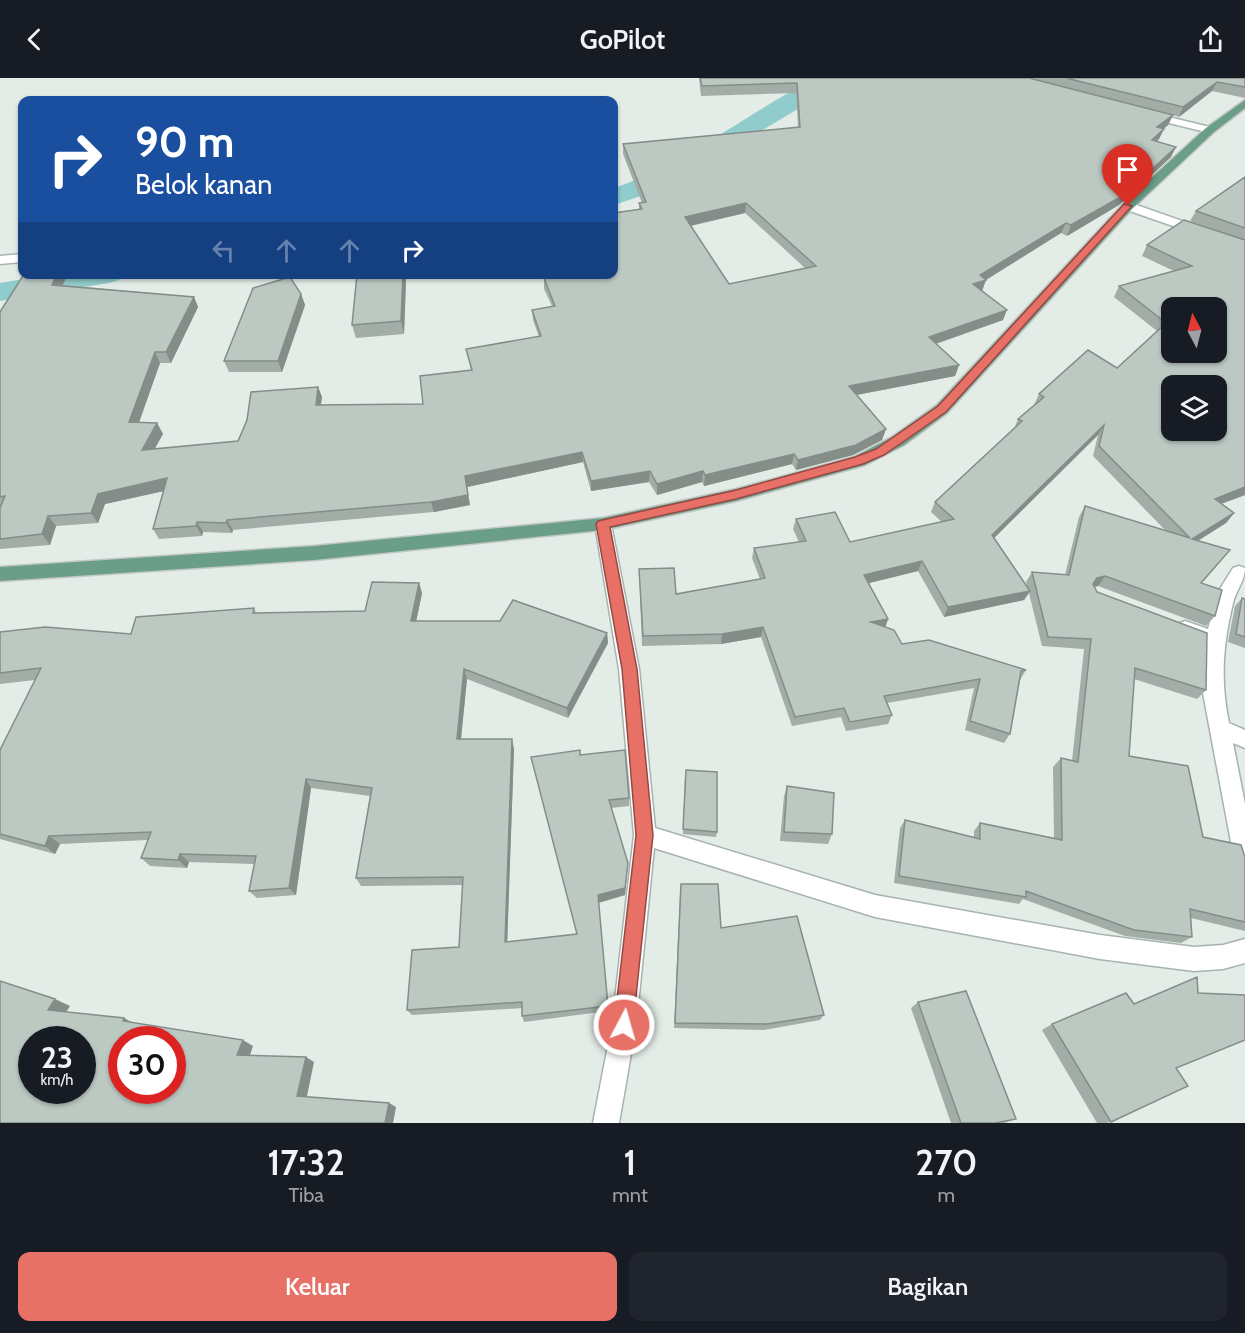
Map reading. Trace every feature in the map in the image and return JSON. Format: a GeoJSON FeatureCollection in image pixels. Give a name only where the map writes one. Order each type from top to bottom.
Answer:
{"type":"FeatureCollection","features":[{"type":"Feature","properties":{"kind":"main road"},"geometry":{"type":"LineString","coordinates":[[0,574],[314,553],[603,524],[736,495],[859,460],[880,452],[942,409],[1128,206],[1210,130],[1244,106]]}},
{"type":"Feature","properties":{"kind":"street"},"geometry":{"type":"LineString","coordinates":[[1132,111],[1210,130]]}},
{"type":"Feature","properties":{"kind":"street"},"geometry":{"type":"LineString","coordinates":[[1128,206],[1245,247]]}},
{"type":"Feature","properties":{"kind":"street"},"geometry":{"type":"LineString","coordinates":[[0,260],[18,258]]}},
{"type":"Feature","properties":{"kind":"street"},"geometry":{"type":"LineString","coordinates":[[603,524],[629,669],[645,835],[624,1025],[606,1123]]}},
{"type":"Feature","properties":{"kind":"street"},"geometry":{"type":"LineString","coordinates":[[1239,573],[1227,592],[1215,639],[1214,693],[1245,858]]}},
{"type":"Feature","properties":{"kind":"street"},"geometry":{"type":"LineString","coordinates":[[1166,621],[1215,639]]}},
{"type":"Feature","properties":{"kind":"street"},"geometry":{"type":"LineString","coordinates":[[1221,729],[1245,739]]}},
{"type":"Feature","properties":{"kind":"street"},"geometry":{"type":"LineString","coordinates":[[645,835],[875,906],[921,915],[1100,947],[1194,959],[1223,957],[1245,951]]}},
{"type":"Feature","properties":{"kind":"building"},"geometry":{"type":"Polygon","coordinates":[[[700,78],[1029,78],[1173,115],[1157,127],[1164,129],[1152,140],[1176,147],[1124,195],[1071,225],[1066,223],[980,275],[986,280],[973,284],[1007,310],[929,337],[959,365],[849,386],[886,429],[856,445],[798,460],[794,454],[705,475],[703,471],[657,484],[650,471],[591,481],[582,452],[465,476],[468,495],[431,502],[227,520],[226,523],[197,522],[196,526],[153,529],[167,478],[98,494],[91,513],[48,516],[42,534],[0,539],[0,508],[5,496],[0,497],[0,312],[21,279],[55,279],[52,285],[194,297],[166,352],[155,352],[129,422],[157,423],[142,450],[238,441],[247,420],[251,392],[318,387],[316,405],[423,404],[420,376],[472,370],[466,349],[541,336],[532,310],[555,306],[544,279],[618,279],[618,212],[642,209],[639,203],[646,202],[623,144],[800,127],[797,83],[702,86],[700,78]],[[746,203],[685,217],[729,284],[816,266],[746,203]]]}},
{"type":"Feature","properties":{"kind":"building"},"geometry":{"type":"Polygon","coordinates":[[[1066,78],[1245,78],[1245,87],[1217,82],[1183,107],[1066,78]]]}},
{"type":"Feature","properties":{"kind":"building"},"geometry":{"type":"Polygon","coordinates":[[[1245,177],[1245,228],[1196,211],[1245,177]]]}},
{"type":"Feature","properties":{"kind":"building"},"geometry":{"type":"Polygon","coordinates":[[[1184,220],[1245,240],[1245,487],[1215,499],[1234,513],[1192,539],[1230,550],[1201,583],[1222,590],[1215,616],[1105,576],[1097,578],[1093,584],[1097,592],[1207,633],[1206,690],[1135,668],[1129,756],[1188,766],[1203,837],[1241,845],[1245,857],[1245,922],[1190,909],[1192,937],[1134,930],[1026,891],[1026,897],[899,876],[905,820],[980,839],[980,823],[1062,840],[1061,758],[1078,762],[1091,639],[1048,637],[1032,572],[1069,575],[1085,506],[1190,538],[1099,446],[1104,425],[992,535],[1030,591],[948,607],[922,561],[864,575],[888,619],[871,622],[894,630],[902,644],[929,640],[1026,670],[1021,671],[1010,734],[970,721],[980,679],[884,696],[892,715],[850,722],[844,708],[795,717],[763,627],[722,634],[643,636],[639,569],[674,568],[676,594],[765,578],[754,548],[806,541],[796,519],[835,512],[850,542],[954,519],[935,502],[1022,421],[1018,419],[1044,397],[1039,394],[1088,350],[1117,368],[1161,328],[1161,363],[1227,363],[1227,297],[1161,297],[1161,319],[1119,286],[1192,266],[1147,245],[1184,220]]]}},
{"type":"Feature","properties":{"kind":"building"},"geometry":{"type":"Polygon","coordinates":[[[283,279],[291,279],[301,294],[278,361],[224,361],[253,288],[283,279]]]}},
{"type":"Feature","properties":{"kind":"building"},"geometry":{"type":"Polygon","coordinates":[[[357,279],[403,279],[401,321],[352,325],[357,279]]]}},
{"type":"Feature","properties":{"kind":"building"},"geometry":{"type":"Polygon","coordinates":[[[372,582],[419,583],[411,621],[500,621],[513,600],[607,633],[567,708],[464,669],[457,739],[512,739],[505,942],[577,934],[531,757],[580,750],[580,755],[625,750],[629,798],[609,800],[628,863],[625,888],[598,895],[608,1006],[522,1016],[522,1002],[407,1010],[412,950],[459,947],[463,877],[356,878],[372,788],[306,779],[289,888],[249,891],[256,856],[180,854],[178,860],[141,858],[151,832],[49,836],[45,846],[0,834],[0,750],[41,668],[0,673],[0,632],[45,627],[131,634],[136,617],[254,608],[253,613],[365,611],[372,582]]]}},
{"type":"Feature","properties":{"kind":"building"},"geometry":{"type":"Polygon","coordinates":[[[1242,598],[1245,599],[1245,637],[1236,634],[1242,598]]]}},
{"type":"Feature","properties":{"kind":"building"},"geometry":{"type":"Polygon","coordinates":[[[686,770],[717,772],[717,832],[683,829],[686,770]]]}},
{"type":"Feature","properties":{"kind":"building"},"geometry":{"type":"Polygon","coordinates":[[[787,786],[834,793],[832,834],[784,832],[787,786]]]}},
{"type":"Feature","properties":{"kind":"building"},"geometry":{"type":"Polygon","coordinates":[[[681,884],[718,884],[721,928],[797,916],[824,1015],[767,1024],[675,1023],[681,884]]]}},
{"type":"Feature","properties":{"kind":"building"},"geometry":{"type":"Polygon","coordinates":[[[1197,977],[1198,993],[1245,995],[1245,1040],[1176,1068],[1188,1086],[1111,1122],[1052,1024],[1126,993],[1134,1004],[1197,977]]]}},
{"type":"Feature","properties":{"kind":"building"},"geometry":{"type":"Polygon","coordinates":[[[0,981],[55,999],[48,1010],[124,1018],[123,1021],[155,1026],[108,1026],[108,1104],[186,1104],[186,1031],[243,1040],[237,1055],[306,1057],[297,1096],[389,1103],[385,1123],[0,1123],[0,981]]]}},
{"type":"Feature","properties":{"kind":"building"},"geometry":{"type":"Polygon","coordinates":[[[966,991],[1016,1119],[995,1123],[961,1123],[918,1002],[966,991]]]}},
{"type":"Feature","properties":{"kind":"waterway"},"geometry":{"type":"LineString","coordinates":[[618,196],[672,174],[833,78]]}},
{"type":"Feature","properties":{"kind":"waterway"},"geometry":{"type":"LineString","coordinates":[[0,292],[79,279]]}},
{"type":"Feature","properties":{"kind":"route"},"geometry":{"type":"LineString","coordinates":[[624,1025],[645,835],[629,669],[603,524],[736,495],[880,452],[942,409],[1128,206]]}}]}
